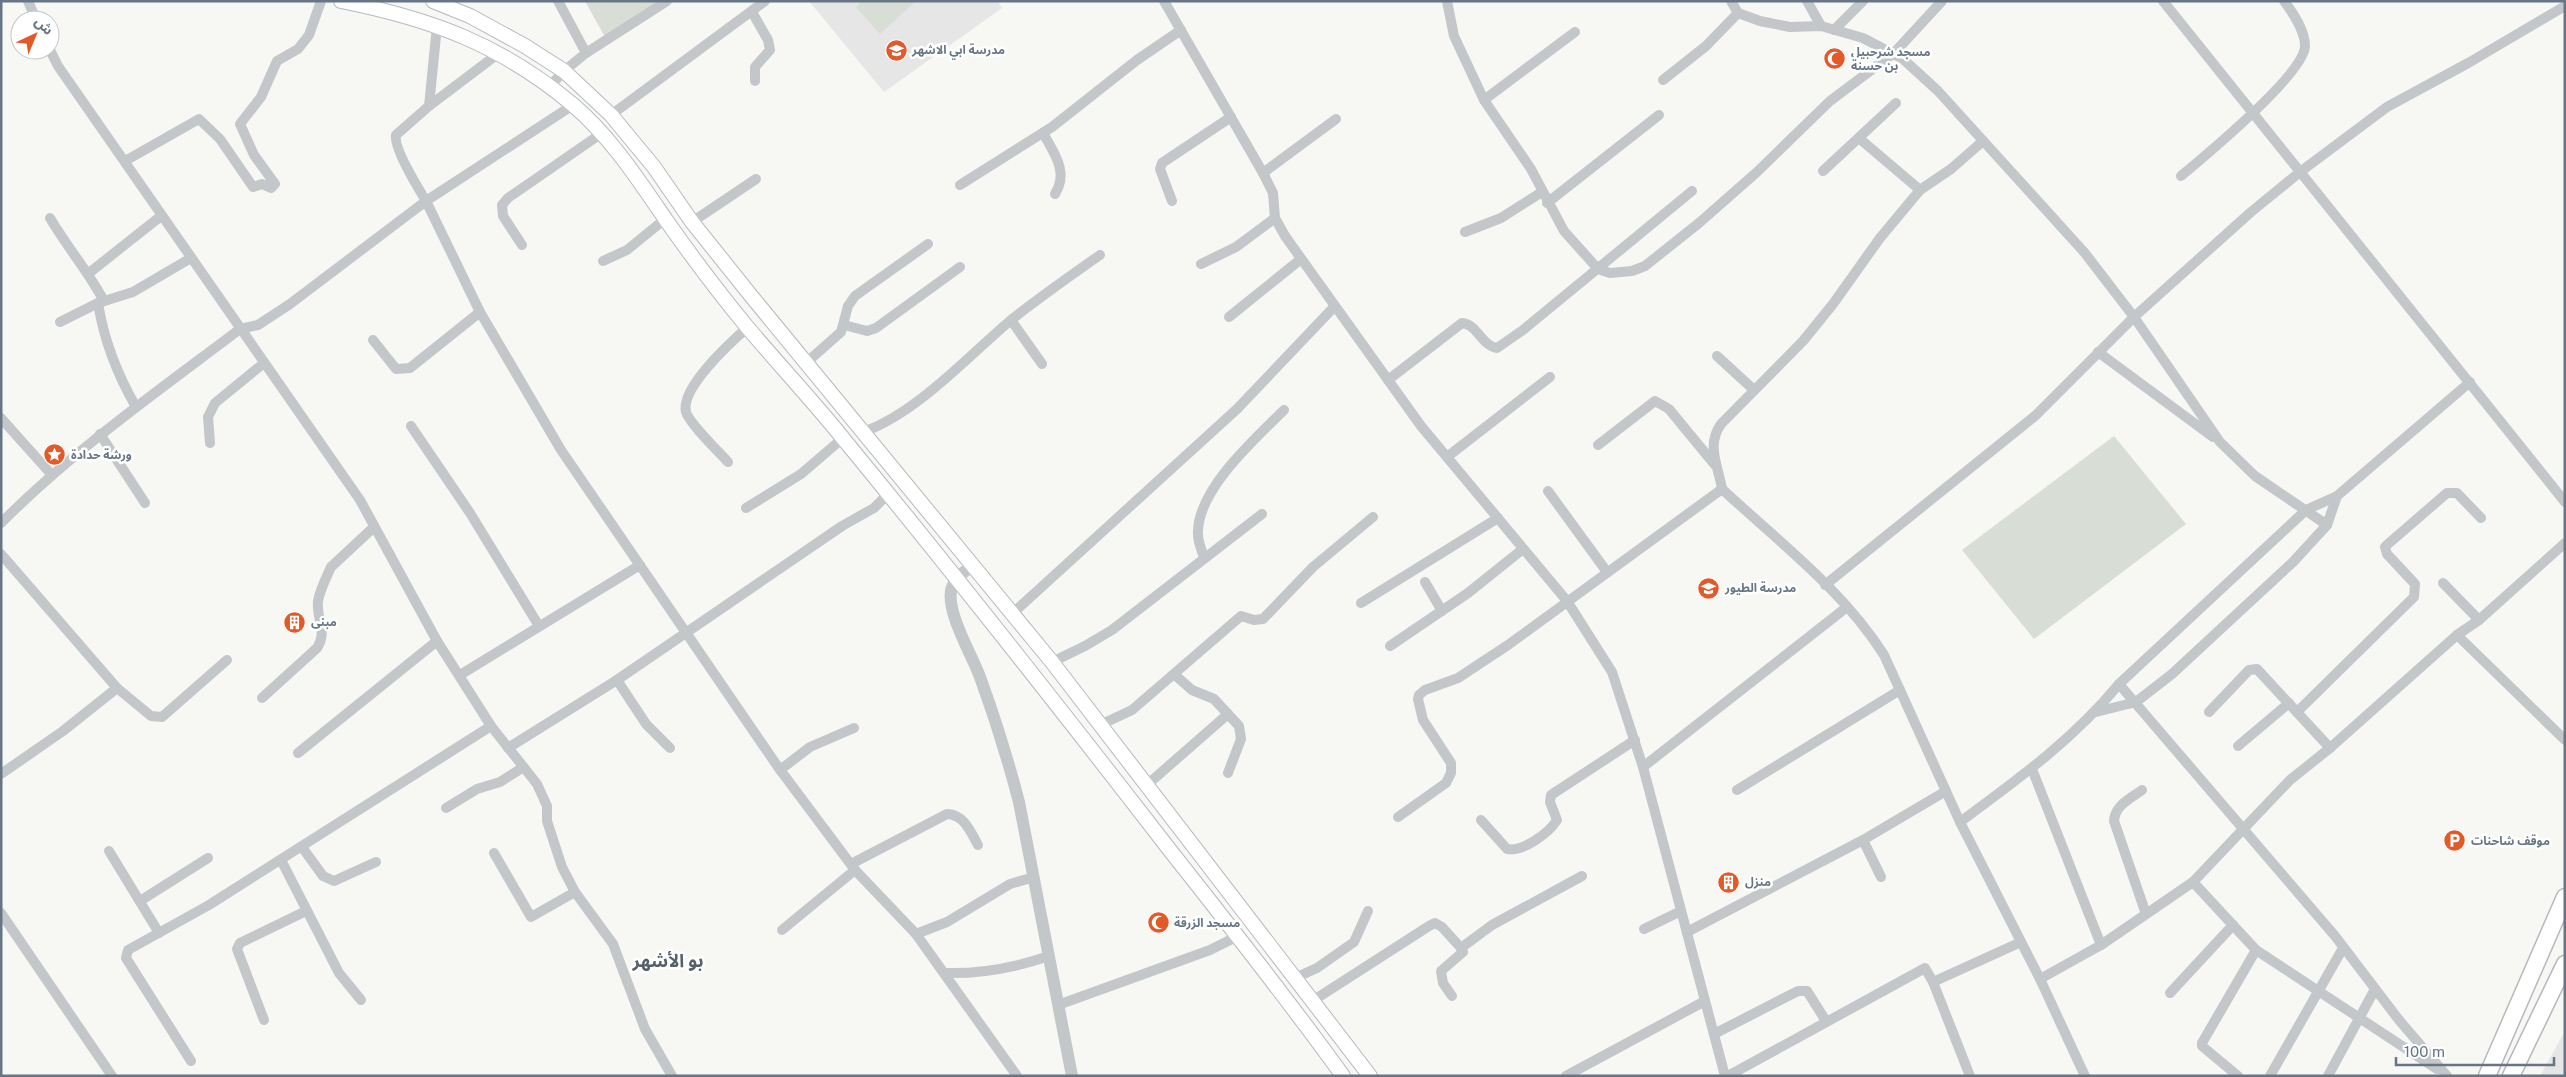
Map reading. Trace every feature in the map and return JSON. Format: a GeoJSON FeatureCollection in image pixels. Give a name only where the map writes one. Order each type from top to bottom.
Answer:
{"type":"FeatureCollection","features":[{"type":"Feature","properties":{"kind":"highway"},"geometry":{"type":"LineString","coordinates":[[2487,1076],[2565,897]]}},
{"type":"Feature","properties":{"kind":"highway"},"geometry":{"type":"LineString","coordinates":[[2512,1076],[2565,964]]}},
{"type":"Feature","properties":{"kind":"main road"},"geometry":{"type":"LineString","coordinates":[[341,1],[379,9],[466,36],[499,54],[549,87],[573,105],[602,133],[635,174],[708,278],[843,438],[1087,742],[1238,936],[1343,1076]]}},
{"type":"Feature","properties":{"kind":"main road"},"geometry":{"type":"LineString","coordinates":[[433,1],[470,16],[564,71],[611,115],[654,166],[692,222],[1052,662],[1148,784],[1295,978],[1314,1000],[1370,1076]]}},
{"type":"Feature","properties":{"kind":"street"},"geometry":{"type":"LineString","coordinates":[[126,161],[199,119],[220,139],[253,187],[262,184],[270,188],[275,184],[254,155],[240,124],[261,97],[277,61],[298,49],[308,35],[321,1]]}},
{"type":"Feature","properties":{"kind":"street"},"geometry":{"type":"LineString","coordinates":[[558,1],[586,53]]}},
{"type":"Feature","properties":{"kind":"street"},"geometry":{"type":"LineString","coordinates":[[549,87],[564,71],[586,53],[667,1]]}},
{"type":"Feature","properties":{"kind":"street"},"geometry":{"type":"LineString","coordinates":[[611,115],[752,12],[764,1]]}},
{"type":"Feature","properties":{"kind":"street"},"geometry":{"type":"LineString","coordinates":[[1164,1],[1263,173],[1273,193],[1276,218],[1301,260],[1388,380],[1447,457],[1567,601],[1612,672],[1643,767],[1726,1076],[1922,968],[1927,970],[1970,1076]]}},
{"type":"Feature","properties":{"kind":"street"},"geometry":{"type":"LineString","coordinates":[[1448,1],[1454,36],[1484,100],[1531,169],[1547,203],[1564,231],[1598,269],[1610,273],[1625,272],[1644,266],[1699,224],[1757,172],[1830,101],[1894,53],[1942,1]]}},
{"type":"Feature","properties":{"kind":"street"},"geometry":{"type":"LineString","coordinates":[[1731,1],[1738,13],[1760,21],[1790,26],[1821,26],[1863,38],[1904,59],[1938,91],[2084,252],[2134,317],[2220,442]]}},
{"type":"Feature","properties":{"kind":"street"},"geometry":{"type":"LineString","coordinates":[[1807,1],[1821,26]]}},
{"type":"Feature","properties":{"kind":"street"},"geometry":{"type":"LineString","coordinates":[[1834,30],[1863,1]]}},
{"type":"Feature","properties":{"kind":"street"},"geometry":{"type":"LineString","coordinates":[[2163,1],[2565,502]]}},
{"type":"Feature","properties":{"kind":"street"},"geometry":{"type":"LineString","coordinates":[[2181,176],[2253,114],[2302,58],[2305,45],[2300,29],[2293,13],[2284,1]]}},
{"type":"Feature","properties":{"kind":"street"},"geometry":{"type":"LineString","coordinates":[[1825,585],[2035,416],[2134,317],[2251,212],[2300,172],[2387,107],[2470,62],[2565,6]]}},
{"type":"Feature","properties":{"kind":"street"},"geometry":{"type":"LineString","coordinates":[[752,12],[770,46],[770,52],[755,67],[755,81]]}},
{"type":"Feature","properties":{"kind":"street"},"geometry":{"type":"LineString","coordinates":[[1663,80],[1706,46],[1738,13]]}},
{"type":"Feature","properties":{"kind":"street"},"geometry":{"type":"LineString","coordinates":[[429,106],[437,26]]}},
{"type":"Feature","properties":{"kind":"street"},"geometry":{"type":"LineString","coordinates":[[960,185],[1064,119],[1137,60],[1181,30]]}},
{"type":"Feature","properties":{"kind":"street"},"geometry":{"type":"LineString","coordinates":[[1484,100],[1575,32]]}},
{"type":"Feature","properties":{"kind":"street"},"geometry":{"type":"LineString","coordinates":[[499,54],[429,106],[399,132],[395,142],[480,312],[561,450],[780,770],[853,867],[916,934],[1017,1076]]}},
{"type":"Feature","properties":{"kind":"street"},"geometry":{"type":"LineString","coordinates":[[55,60],[360,500],[437,641],[491,726],[522,768],[537,784],[547,806],[547,821],[554,846],[575,892],[613,944],[645,1029],[672,1076]]}},
{"type":"Feature","properties":{"kind":"street"},"geometry":{"type":"LineString","coordinates":[[1824,171],[1896,103]]}},
{"type":"Feature","properties":{"kind":"street"},"geometry":{"type":"LineString","coordinates":[[1,523],[51,474],[100,434],[240,329],[249,329],[258,325],[290,304],[426,201],[573,105]]}},
{"type":"Feature","properties":{"kind":"street"},"geometry":{"type":"LineString","coordinates":[[1547,203],[1659,115]]}},
{"type":"Feature","properties":{"kind":"street"},"geometry":{"type":"LineString","coordinates":[[1172,201],[1160,169],[1162,163],[1231,117]]}},
{"type":"Feature","properties":{"kind":"street"},"geometry":{"type":"LineString","coordinates":[[1263,173],[1336,119]]}},
{"type":"Feature","properties":{"kind":"street"},"geometry":{"type":"LineString","coordinates":[[1043,132],[1061,169],[1061,183],[1054,194]]}},
{"type":"Feature","properties":{"kind":"street"},"geometry":{"type":"LineString","coordinates":[[522,245],[503,216],[502,205],[508,198],[602,133]]}},
{"type":"Feature","properties":{"kind":"street"},"geometry":{"type":"LineString","coordinates":[[1860,139],[1920,190]]}},
{"type":"Feature","properties":{"kind":"street"},"geometry":{"type":"LineString","coordinates":[[1983,141],[1951,169],[1920,190],[1880,238],[1833,304],[1808,335],[1734,409],[1714,434],[1713,446],[1722,489],[1825,585],[1875,641],[1900,690],[1960,822],[2040,979],[2085,1076]]}},
{"type":"Feature","properties":{"kind":"street"},"geometry":{"type":"LineString","coordinates":[[692,222],[756,179]]}},
{"type":"Feature","properties":{"kind":"street"},"geometry":{"type":"LineString","coordinates":[[1388,380],[1462,322],[1468,324],[1490,346],[1497,348],[1523,330],[1692,191]]}},
{"type":"Feature","properties":{"kind":"street"},"geometry":{"type":"LineString","coordinates":[[1465,232],[1501,218],[1542,192]]}},
{"type":"Feature","properties":{"kind":"street"},"geometry":{"type":"LineString","coordinates":[[88,273],[162,216]]}},
{"type":"Feature","properties":{"kind":"street"},"geometry":{"type":"LineString","coordinates":[[50,218],[63,240],[88,273],[101,302],[112,361],[119,379],[136,407]]}},
{"type":"Feature","properties":{"kind":"street"},"geometry":{"type":"LineString","coordinates":[[1202,264],[1236,247],[1276,218]]}},
{"type":"Feature","properties":{"kind":"street"},"geometry":{"type":"LineString","coordinates":[[603,261],[626,250],[665,219]]}},
{"type":"Feature","properties":{"kind":"street"},"geometry":{"type":"LineString","coordinates":[[807,362],[837,336],[844,326],[848,306],[855,296],[928,244]]}},
{"type":"Feature","properties":{"kind":"street"},"geometry":{"type":"LineString","coordinates":[[864,432],[884,425],[906,409],[966,361],[1011,320],[1100,255]]}},
{"type":"Feature","properties":{"kind":"street"},"geometry":{"type":"LineString","coordinates":[[60,322],[101,302],[133,292],[191,258]]}},
{"type":"Feature","properties":{"kind":"street"},"geometry":{"type":"LineString","coordinates":[[1229,317],[1301,260]]}},
{"type":"Feature","properties":{"kind":"street"},"geometry":{"type":"LineString","coordinates":[[844,326],[867,330],[876,328],[960,267]]}},
{"type":"Feature","properties":{"kind":"street"},"geometry":{"type":"LineString","coordinates":[[1012,614],[1237,409],[1334,307]]}},
{"type":"Feature","properties":{"kind":"street"},"geometry":{"type":"LineString","coordinates":[[373,340],[396,369],[410,368],[480,312]]}},
{"type":"Feature","properties":{"kind":"street"},"geometry":{"type":"LineString","coordinates":[[1011,320],[1042,364]]}},
{"type":"Feature","properties":{"kind":"street"},"geometry":{"type":"LineString","coordinates":[[728,462],[688,417],[686,404],[708,364],[748,327]]}},
{"type":"Feature","properties":{"kind":"street"},"geometry":{"type":"LineString","coordinates":[[2098,352],[2220,442],[2255,476],[2327,525]]}},
{"type":"Feature","properties":{"kind":"street"},"geometry":{"type":"LineString","coordinates":[[1717,356],[1754,390]]}},
{"type":"Feature","properties":{"kind":"street"},"geometry":{"type":"LineString","coordinates":[[210,443],[208,417],[215,403],[264,364]]}},
{"type":"Feature","properties":{"kind":"street"},"geometry":{"type":"LineString","coordinates":[[1447,457],[1550,377]]}},
{"type":"Feature","properties":{"kind":"street"},"geometry":{"type":"LineString","coordinates":[[1960,822],[2032,769],[2096,712],[2120,684],[2306,510],[2337,496],[2470,382]]}},
{"type":"Feature","properties":{"kind":"street"},"geometry":{"type":"LineString","coordinates":[[1598,446],[1655,401],[1669,409],[1719,469]]}},
{"type":"Feature","properties":{"kind":"street"},"geometry":{"type":"LineString","coordinates":[[1204,557],[1198,529],[1208,501],[1233,461],[1284,410]]}},
{"type":"Feature","properties":{"kind":"street"},"geometry":{"type":"LineString","coordinates":[[1,418],[51,474]]}},
{"type":"Feature","properties":{"kind":"street"},"geometry":{"type":"LineString","coordinates":[[411,426],[470,513],[539,626]]}},
{"type":"Feature","properties":{"kind":"street"},"geometry":{"type":"LineString","coordinates":[[100,434],[145,504]]}},
{"type":"Feature","properties":{"kind":"street"},"geometry":{"type":"LineString","coordinates":[[746,508],[801,474],[843,438]]}},
{"type":"Feature","properties":{"kind":"street"},"geometry":{"type":"LineString","coordinates":[[1398,817],[1446,783],[1451,773],[1451,763],[1423,720],[1418,699],[1419,695],[1425,690],[1458,678],[1508,646],[1722,489]]}},
{"type":"Feature","properties":{"kind":"street"},"geometry":{"type":"LineString","coordinates":[[1548,491],[1607,572]]}},
{"type":"Feature","properties":{"kind":"street"},"geometry":{"type":"LineString","coordinates":[[2297,712],[2414,597],[2415,584],[2387,554],[2385,547],[2447,493],[2457,493],[2481,518]]}},
{"type":"Feature","properties":{"kind":"street"},"geometry":{"type":"LineString","coordinates":[[508,748],[616,680],[842,526],[874,508],[888,494]]}},
{"type":"Feature","properties":{"kind":"street"},"geometry":{"type":"LineString","coordinates":[[2096,712],[2136,702],[2172,674],[2279,575],[2327,525],[2337,496]]}},
{"type":"Feature","properties":{"kind":"street"},"geometry":{"type":"LineString","coordinates":[[1052,662],[1112,630],[1262,514]]}},
{"type":"Feature","properties":{"kind":"street"},"geometry":{"type":"LineString","coordinates":[[1100,725],[1132,710],[1241,616],[1254,620],[1263,618],[1307,573],[1373,517]]}},
{"type":"Feature","properties":{"kind":"street"},"geometry":{"type":"LineString","coordinates":[[1361,603],[1498,518]]}},
{"type":"Feature","properties":{"kind":"street"},"geometry":{"type":"LineString","coordinates":[[262,698],[322,641],[323,629],[318,603],[327,575],[331,567],[374,527]]}},
{"type":"Feature","properties":{"kind":"street"},"geometry":{"type":"LineString","coordinates":[[2040,979],[2101,946],[2193,882],[2290,780],[2330,748],[2456,635],[2480,620],[2565,542]]}},
{"type":"Feature","properties":{"kind":"street"},"geometry":{"type":"LineString","coordinates":[[1390,646],[1442,611],[1523,550]]}},
{"type":"Feature","properties":{"kind":"street"},"geometry":{"type":"LineString","coordinates":[[1,554],[117,688],[150,716],[162,717],[227,660]]}},
{"type":"Feature","properties":{"kind":"street"},"geometry":{"type":"LineString","coordinates":[[460,675],[640,565]]}},
{"type":"Feature","properties":{"kind":"street"},"geometry":{"type":"LineString","coordinates":[[972,565],[956,579],[951,591],[952,607],[980,676],[1008,759],[1034,877],[1072,1076]]}},
{"type":"Feature","properties":{"kind":"street"},"geometry":{"type":"LineString","coordinates":[[1425,582],[1442,611]]}},
{"type":"Feature","properties":{"kind":"street"},"geometry":{"type":"LineString","coordinates":[[2443,583],[2480,620]]}},
{"type":"Feature","properties":{"kind":"street"},"geometry":{"type":"LineString","coordinates":[[1643,767],[1846,607]]}},
{"type":"Feature","properties":{"kind":"street"},"geometry":{"type":"LineString","coordinates":[[2456,635],[2565,740]]}},
{"type":"Feature","properties":{"kind":"street"},"geometry":{"type":"LineString","coordinates":[[298,752],[437,641]]}},
{"type":"Feature","properties":{"kind":"street"},"geometry":{"type":"LineString","coordinates":[[2209,712],[2253,668],[2261,673],[2330,748]]}},
{"type":"Feature","properties":{"kind":"street"},"geometry":{"type":"LineString","coordinates":[[1174,675],[1192,690],[1214,699],[1239,726],[1241,739],[1228,773]]}},
{"type":"Feature","properties":{"kind":"street"},"geometry":{"type":"LineString","coordinates":[[616,680],[646,724],[670,748]]}},
{"type":"Feature","properties":{"kind":"street"},"geometry":{"type":"LineString","coordinates":[[2120,684],[2343,948],[2446,1075]]}},
{"type":"Feature","properties":{"kind":"street"},"geometry":{"type":"LineString","coordinates":[[1,774],[63,731],[117,688]]}},
{"type":"Feature","properties":{"kind":"street"},"geometry":{"type":"LineString","coordinates":[[1738,790],[1900,690]]}},
{"type":"Feature","properties":{"kind":"street"},"geometry":{"type":"LineString","coordinates":[[2238,746],[2289,703]]}},
{"type":"Feature","properties":{"kind":"street"},"geometry":{"type":"LineString","coordinates":[[1148,784],[1228,714]]}},
{"type":"Feature","properties":{"kind":"street"},"geometry":{"type":"LineString","coordinates":[[191,1061],[126,958],[128,950],[209,905],[282,860],[491,726]]}},
{"type":"Feature","properties":{"kind":"street"},"geometry":{"type":"LineString","coordinates":[[780,770],[810,747],[854,728]]}},
{"type":"Feature","properties":{"kind":"street"},"geometry":{"type":"LineString","coordinates":[[1480,820],[1507,849],[1514,850],[1523,847],[1553,826],[1557,820],[1550,802],[1551,794],[1635,740]]}},
{"type":"Feature","properties":{"kind":"street"},"geometry":{"type":"LineString","coordinates":[[446,808],[477,789],[500,782],[522,768]]}},
{"type":"Feature","properties":{"kind":"street"},"geometry":{"type":"LineString","coordinates":[[2032,769],[2101,946]]}},
{"type":"Feature","properties":{"kind":"street"},"geometry":{"type":"LineString","coordinates":[[2142,790],[2114,812],[2114,821],[2146,914]]}},
{"type":"Feature","properties":{"kind":"street"},"geometry":{"type":"LineString","coordinates":[[1687,932],[1863,840],[1946,791]]}},
{"type":"Feature","properties":{"kind":"street"},"geometry":{"type":"LineString","coordinates":[[782,930],[853,867],[947,814],[954,814],[963,822],[978,845]]}},
{"type":"Feature","properties":{"kind":"street"},"geometry":{"type":"LineString","coordinates":[[1863,840],[1881,877]]}},
{"type":"Feature","properties":{"kind":"street"},"geometry":{"type":"LineString","coordinates":[[302,847],[323,876],[334,881],[376,862]]}},
{"type":"Feature","properties":{"kind":"street"},"geometry":{"type":"LineString","coordinates":[[109,851],[159,933]]}},
{"type":"Feature","properties":{"kind":"street"},"geometry":{"type":"LineString","coordinates":[[494,854],[530,917],[575,892]]}},
{"type":"Feature","properties":{"kind":"street"},"geometry":{"type":"LineString","coordinates":[[140,901],[208,858]]}},
{"type":"Feature","properties":{"kind":"street"},"geometry":{"type":"LineString","coordinates":[[282,860],[339,974],[361,1000]]}},
{"type":"Feature","properties":{"kind":"street"},"geometry":{"type":"LineString","coordinates":[[1461,948],[1492,925],[1582,876]]}},
{"type":"Feature","properties":{"kind":"street"},"geometry":{"type":"LineString","coordinates":[[916,934],[947,922],[1010,884],[1034,877]]}},
{"type":"Feature","properties":{"kind":"street"},"geometry":{"type":"LineString","coordinates":[[2193,882],[2256,950],[2316,992],[2446,1075]]}},
{"type":"Feature","properties":{"kind":"street"},"geometry":{"type":"LineString","coordinates":[[264,1020],[237,949],[240,942],[306,911]]}},
{"type":"Feature","properties":{"kind":"street"},"geometry":{"type":"LineString","coordinates":[[1295,978],[1316,968],[1354,942],[1368,911]]}},
{"type":"Feature","properties":{"kind":"street"},"geometry":{"type":"LineString","coordinates":[[1644,929],[1681,911]]}},
{"type":"Feature","properties":{"kind":"street"},"geometry":{"type":"LineString","coordinates":[[1,912],[112,1076]]}},
{"type":"Feature","properties":{"kind":"street"},"geometry":{"type":"LineString","coordinates":[[1314,1000],[1405,940],[1435,923],[1442,926],[1463,952],[1461,957],[1446,965],[1441,972],[1443,984],[1452,996]]}},
{"type":"Feature","properties":{"kind":"street"},"geometry":{"type":"LineString","coordinates":[[2170,993],[2232,925]]}},
{"type":"Feature","properties":{"kind":"street"},"geometry":{"type":"LineString","coordinates":[[1058,1005],[1210,950],[1238,936]]}},
{"type":"Feature","properties":{"kind":"street"},"geometry":{"type":"LineString","coordinates":[[1932,982],[2021,942]]}},
{"type":"Feature","properties":{"kind":"street"},"geometry":{"type":"LineString","coordinates":[[2270,1076],[2316,992],[2343,948]]}},
{"type":"Feature","properties":{"kind":"street"},"geometry":{"type":"LineString","coordinates":[[2238,1076],[2202,1046],[2202,1043],[2256,950]]}},
{"type":"Feature","properties":{"kind":"street"},"geometry":{"type":"LineString","coordinates":[[945,973],[989,972],[1021,966],[1049,956]]}},
{"type":"Feature","properties":{"kind":"street"},"geometry":{"type":"LineString","coordinates":[[2328,1076],[2376,989]]}},
{"type":"Feature","properties":{"kind":"street"},"geometry":{"type":"LineString","coordinates":[[1714,1034],[1798,991],[1807,991],[1826,1021]]}},
{"type":"Feature","properties":{"kind":"street"},"geometry":{"type":"LineString","coordinates":[[1570,1075],[1705,1001]]}},
{"type":"Feature","properties":{"kind":"shaded area"},"geometry":{"type":"Polygon","coordinates":[[[585,1],[667,1],[606,39],[585,1]]]}},
{"type":"Feature","properties":{"kind":"shaded area","name":"مدرسة ابي الاشهر"},"geometry":{"type":"Polygon","coordinates":[[[809,1],[997,1],[1002,8],[884,92],[809,1]]]}},
{"type":"Feature","properties":{"kind":"shaded area"},"geometry":{"type":"Polygon","coordinates":[[[862,1],[916,1],[880,34],[856,7],[862,1]]]}},
{"type":"Feature","properties":{"kind":"shaded area"},"geometry":{"type":"Polygon","coordinates":[[[2114,436],[2186,524],[2034,639],[1962,550],[2114,436]]]}},
{"type":"Feature","properties":{"kind":"shaded area"},"geometry":{"type":"Polygon","coordinates":[[[2565,1031],[2565,1076],[2540,1076],[2565,1031]]]}},
{"type":"Feature","properties":{"kind":"place","name":"مدرسة ابي الاشهر"},"geometry":{"type":"Point","coordinates":[896,50]}},
{"type":"Feature","properties":{"kind":"place","name":"مسجد شرحبيل بن حسنة"},"geometry":{"type":"Point","coordinates":[1835,59]}},
{"type":"Feature","properties":{"kind":"place","name":"ورشة حدادة"},"geometry":{"type":"Point","coordinates":[55,455]}},
{"type":"Feature","properties":{"kind":"place","name":"مدرسة الطيور"},"geometry":{"type":"Point","coordinates":[1709,588]}},
{"type":"Feature","properties":{"kind":"place","name":"مبنى"},"geometry":{"type":"Point","coordinates":[295,622]}},
{"type":"Feature","properties":{"kind":"place","name":"موقف شاحنات"},"geometry":{"type":"Point","coordinates":[2455,841]}},
{"type":"Feature","properties":{"kind":"place","name":"منزل"},"geometry":{"type":"Point","coordinates":[1729,882]}},
{"type":"Feature","properties":{"kind":"place","name":"مسجد الزرقة"},"geometry":{"type":"Point","coordinates":[1158,923]}},
{"type":"Feature","properties":{"kind":"district","name":"بو الأشهر"},"geometry":{"type":"Point","coordinates":[668,961]}}]}
